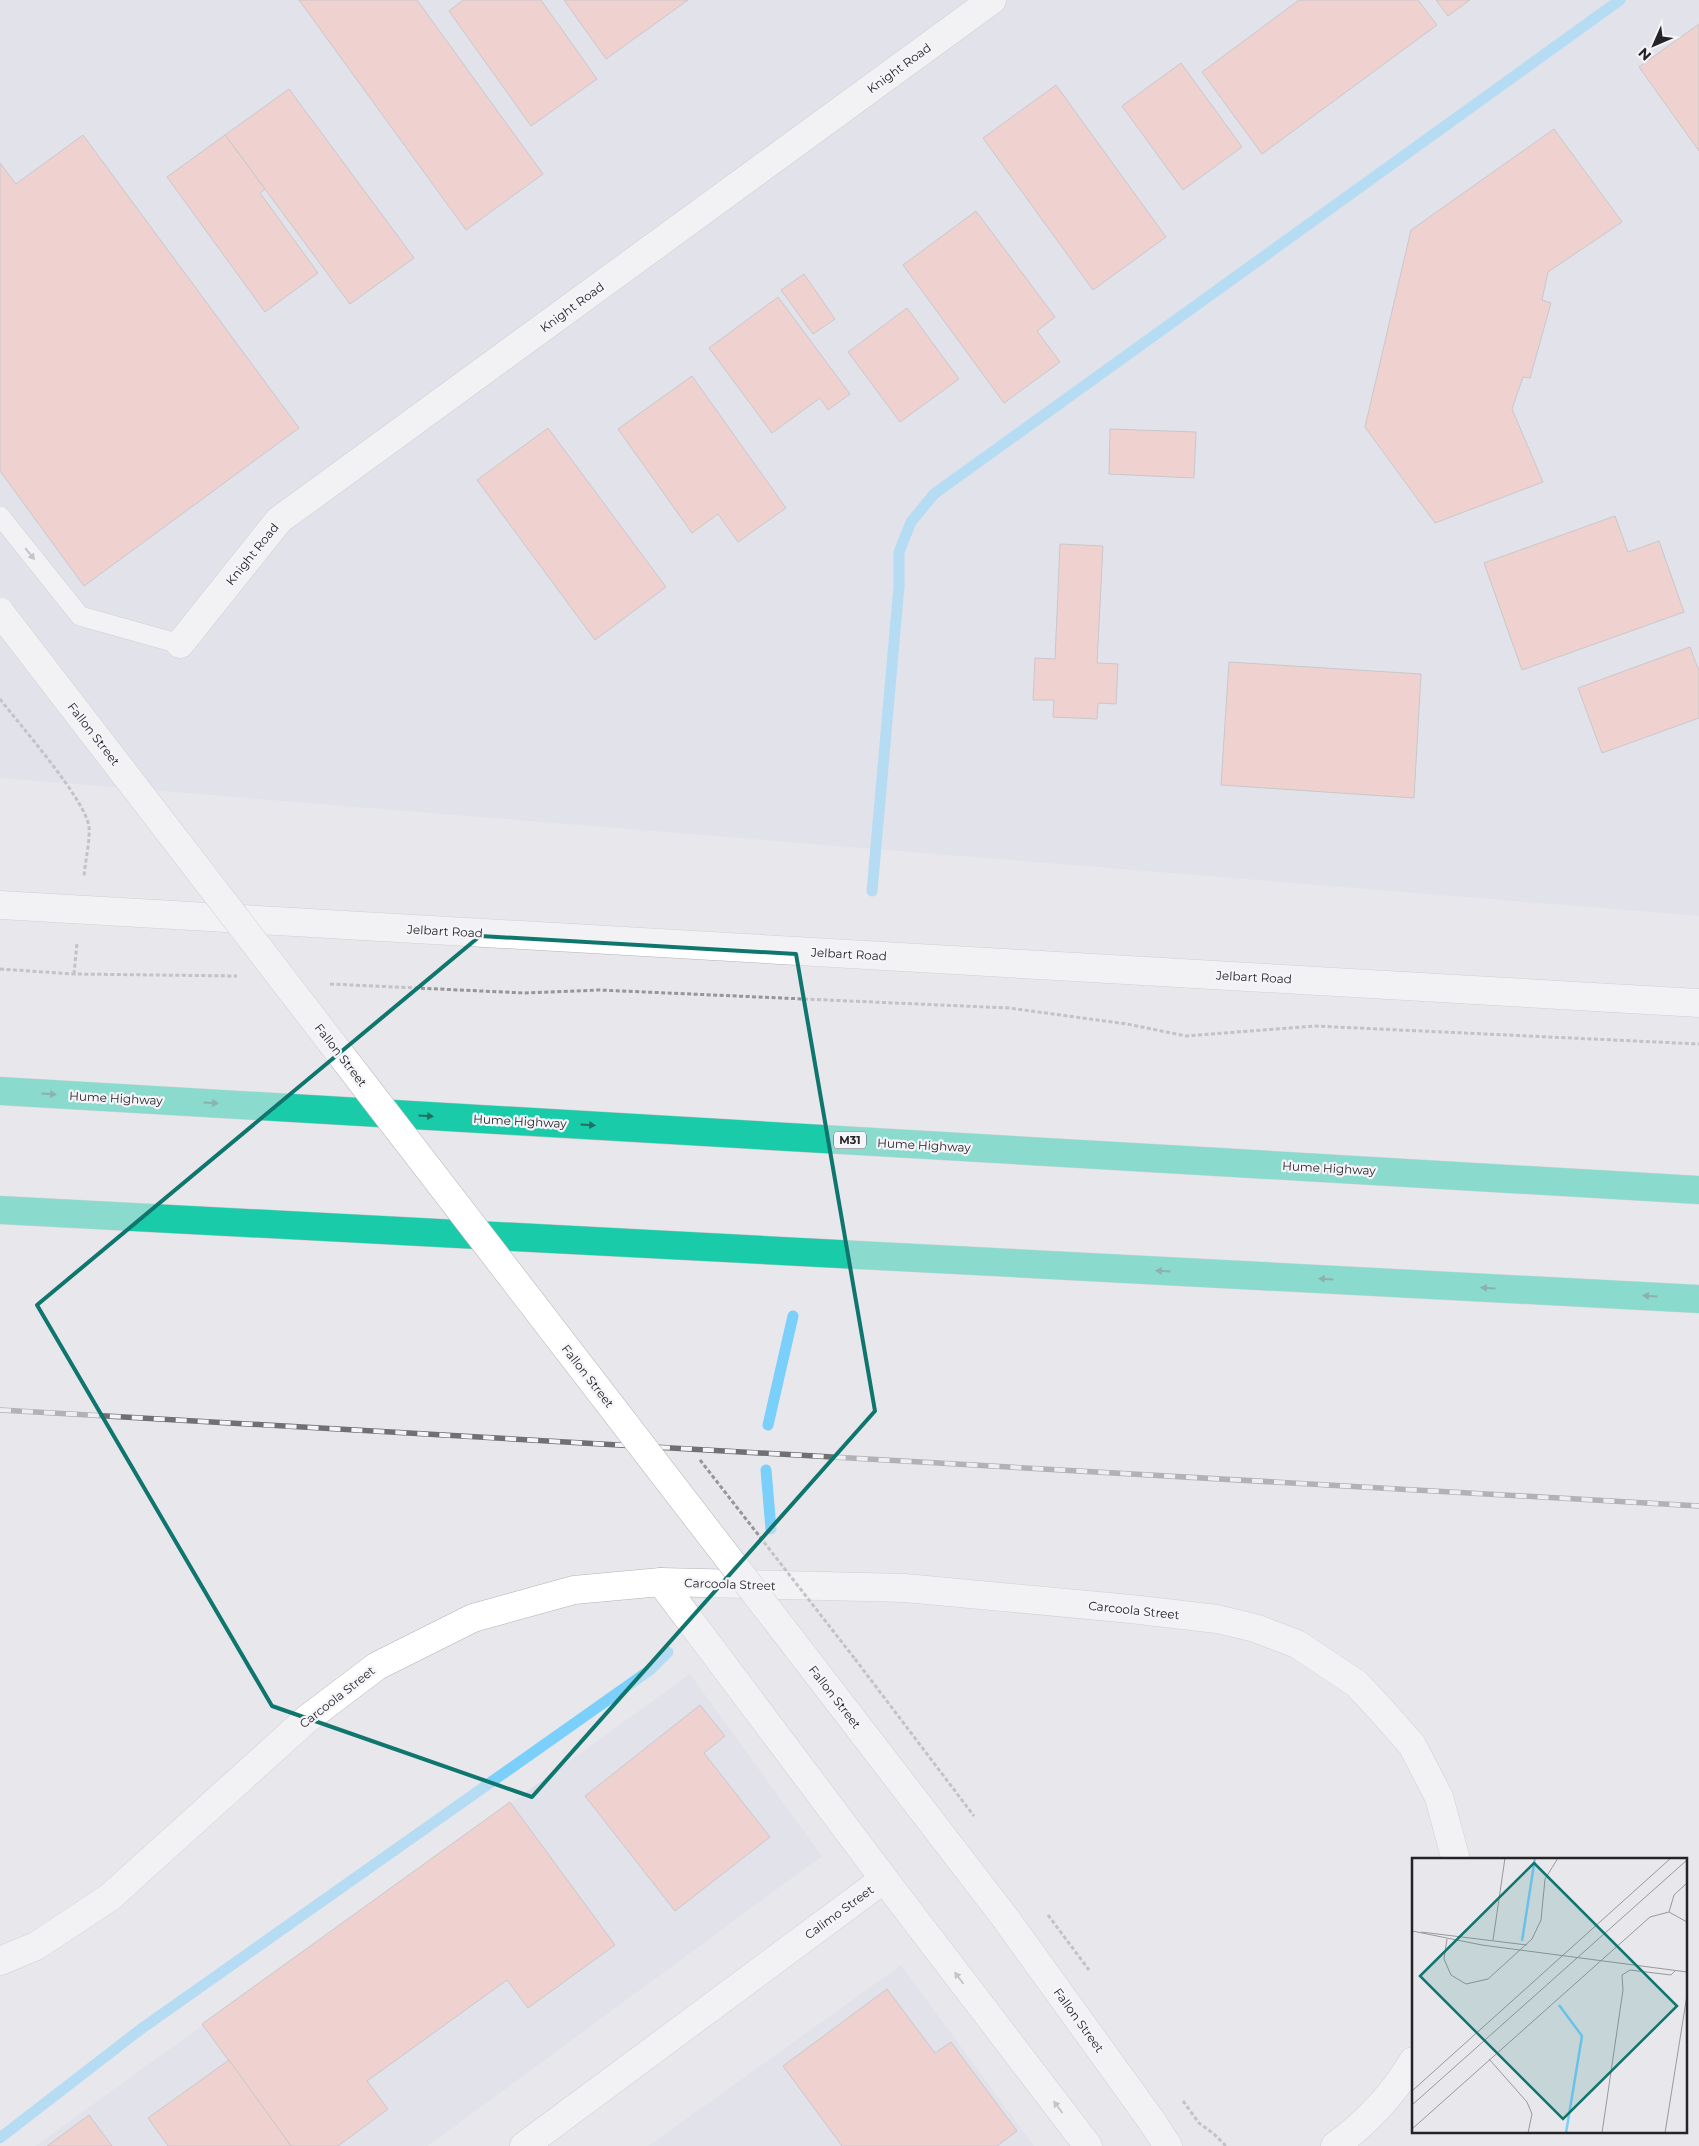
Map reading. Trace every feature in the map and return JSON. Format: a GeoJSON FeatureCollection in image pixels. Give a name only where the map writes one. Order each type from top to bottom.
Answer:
{"type":"FeatureCollection","features":[{"type":"Feature","properties":{"kind":"highway","name":"Hume Highway"},"geometry":{"type":"LineString","coordinates":[[0,1091],[1699,1190]]}},
{"type":"Feature","properties":{"kind":"highway"},"geometry":{"type":"LineString","coordinates":[[0,1210],[1699,1299]]}},
{"type":"Feature","properties":{"kind":"street","name":"Knight Road"},"geometry":{"type":"LineString","coordinates":[[180,644],[279,520],[992,0]]}},
{"type":"Feature","properties":{"kind":"street","name":"Fallon Street"},"geometry":{"type":"LineString","coordinates":[[0,612],[997,1907],[1168,2146]]}},
{"type":"Feature","properties":{"kind":"street","name":"Jelbart Road"},"geometry":{"type":"LineString","coordinates":[[0,905],[1699,1003]]}},
{"type":"Feature","properties":{"kind":"street","name":"Carcoola Street"},"geometry":{"type":"LineString","coordinates":[[0,1961],[36,1946],[110,1896],[307,1719],[377,1666],[473,1618],[574,1590],[661,1582],[905,1588],[1140,1610],[1216,1619],[1255,1628],[1297,1644],[1357,1684],[1412,1744],[1439,1797],[1455,1858]]}},
{"type":"Feature","properties":{"kind":"street"},"geometry":{"type":"LineString","coordinates":[[661,1582],[884,1879]]}},
{"type":"Feature","properties":{"kind":"street","name":"Calimo Street"},"geometry":{"type":"LineString","coordinates":[[524,2146],[884,1879],[1088,2146]]}},
{"type":"Feature","properties":{"kind":"street"},"geometry":{"type":"LineString","coordinates":[[1335,2146],[1359,2128],[1386,2100],[1412,2062]]}},
{"type":"Feature","properties":{"kind":"lane"},"geometry":{"type":"LineString","coordinates":[[0,516],[80,616],[180,644]]}},
{"type":"Feature","properties":{"kind":"path"},"geometry":{"type":"LineString","coordinates":[[0,699],[52,764],[83,812],[88,827],[74,974]]}},
{"type":"Feature","properties":{"kind":"path"},"geometry":{"type":"LineString","coordinates":[[0,969],[74,974],[238,976]]}},
{"type":"Feature","properties":{"kind":"path"},"geometry":{"type":"LineString","coordinates":[[328,983],[525,993],[599,990],[1009,1008],[1127,1024],[1186,1036],[1315,1026],[1699,1044]]}},
{"type":"Feature","properties":{"kind":"highlighted area"},"geometry":{"type":"Polygon","coordinates":[[[480,936],[796,954],[875,1411],[532,1797],[272,1706],[37,1305],[480,936]]]}},
{"type":"Feature","properties":{"kind":"shaded area"},"geometry":{"type":"Polygon","coordinates":[[[0,0],[1699,0],[1699,916],[0,778],[0,0]]]}},
{"type":"Feature","properties":{"kind":"shaded area"},"geometry":{"type":"Polygon","coordinates":[[[690,1674],[822,1856],[428,2146],[35,2146],[690,1674]]]}},
{"type":"Feature","properties":{"kind":"shaded area"},"geometry":{"type":"Polygon","coordinates":[[[901,1965],[1034,2146],[648,2146],[901,1965]]]}},
{"type":"Feature","properties":{"kind":"building"},"geometry":{"type":"Polygon","coordinates":[[[299,0],[417,0],[543,174],[466,230],[299,0]]]}},
{"type":"Feature","properties":{"kind":"building"},"geometry":{"type":"Polygon","coordinates":[[[463,0],[541,0],[597,79],[531,126],[449,11],[463,0]]]}},
{"type":"Feature","properties":{"kind":"building"},"geometry":{"type":"Polygon","coordinates":[[[564,0],[688,0],[606,59],[564,0]]]}},
{"type":"Feature","properties":{"kind":"building"},"geometry":{"type":"Polygon","coordinates":[[[1299,0],[1418,0],[1437,25],[1262,154],[1202,72],[1299,0]]]}},
{"type":"Feature","properties":{"kind":"building"},"geometry":{"type":"Polygon","coordinates":[[[1436,0],[1470,0],[1448,16],[1436,0]]]}},
{"type":"Feature","properties":{"kind":"building"},"geometry":{"type":"Polygon","coordinates":[[[1699,24],[1699,151],[1639,67],[1699,24]]]}},
{"type":"Feature","properties":{"kind":"building"},"geometry":{"type":"Polygon","coordinates":[[[1181,63],[1242,147],[1183,190],[1122,106],[1181,63]]]}},
{"type":"Feature","properties":{"kind":"building"},"geometry":{"type":"Polygon","coordinates":[[[1056,85],[1166,237],[1093,290],[983,138],[1056,85]]]}},
{"type":"Feature","properties":{"kind":"building"},"geometry":{"type":"Polygon","coordinates":[[[289,89],[414,258],[350,304],[225,135],[289,89]]]}},
{"type":"Feature","properties":{"kind":"building"},"geometry":{"type":"Polygon","coordinates":[[[1554,129],[1622,222],[1548,272],[1542,300],[1551,303],[1530,378],[1523,377],[1512,409],[1543,482],[1435,523],[1365,427],[1411,230],[1554,129]]]}},
{"type":"Feature","properties":{"kind":"building"},"geometry":{"type":"Polygon","coordinates":[[[83,135],[299,428],[84,586],[0,471],[0,163],[16,184],[83,135]]]}},
{"type":"Feature","properties":{"kind":"building"},"geometry":{"type":"Polygon","coordinates":[[[225,135],[265,189],[260,193],[318,273],[265,312],[167,177],[225,135]]]}},
{"type":"Feature","properties":{"kind":"building"},"geometry":{"type":"Polygon","coordinates":[[[976,211],[1055,317],[1037,331],[1060,362],[1004,403],[903,265],[976,211]]]}},
{"type":"Feature","properties":{"kind":"building"},"geometry":{"type":"Polygon","coordinates":[[[804,274],[835,319],[813,334],[781,290],[804,274]]]}},
{"type":"Feature","properties":{"kind":"building"},"geometry":{"type":"Polygon","coordinates":[[[778,297],[850,394],[828,410],[820,398],[772,433],[709,348],[778,297]]]}},
{"type":"Feature","properties":{"kind":"building"},"geometry":{"type":"Polygon","coordinates":[[[907,308],[959,379],[900,422],[848,352],[907,308]]]}},
{"type":"Feature","properties":{"kind":"building"},"geometry":{"type":"Polygon","coordinates":[[[692,376],[786,508],[738,542],[718,514],[692,533],[618,429],[692,376]]]}},
{"type":"Feature","properties":{"kind":"building"},"geometry":{"type":"Polygon","coordinates":[[[548,428],[666,587],[595,640],[477,480],[548,428]]]}},
{"type":"Feature","properties":{"kind":"building"},"geometry":{"type":"Polygon","coordinates":[[[1110,429],[1196,432],[1194,478],[1109,474],[1110,429]]]}},
{"type":"Feature","properties":{"kind":"building"},"geometry":{"type":"Polygon","coordinates":[[[1615,516],[1628,552],[1659,541],[1684,612],[1522,670],[1484,563],[1615,516]]]}},
{"type":"Feature","properties":{"kind":"building"},"geometry":{"type":"Polygon","coordinates":[[[1060,544],[1103,546],[1097,663],[1118,664],[1116,704],[1098,703],[1097,719],[1053,717],[1054,700],[1033,700],[1035,658],[1055,659],[1060,544]]]}},
{"type":"Feature","properties":{"kind":"building"},"geometry":{"type":"Polygon","coordinates":[[[1690,647],[1699,671],[1699,718],[1602,753],[1578,688],[1690,647]]]}},
{"type":"Feature","properties":{"kind":"building"},"geometry":{"type":"Polygon","coordinates":[[[1229,662],[1421,674],[1414,798],[1221,785],[1229,662]]]}},
{"type":"Feature","properties":{"kind":"building"},"geometry":{"type":"Polygon","coordinates":[[[700,1705],[725,1736],[704,1753],[770,1837],[675,1911],[585,1796],[700,1705]]]}},
{"type":"Feature","properties":{"kind":"building"},"geometry":{"type":"Polygon","coordinates":[[[510,1802],[615,1945],[528,2008],[507,1980],[367,2081],[388,2109],[338,2146],[291,2146],[202,2024],[510,1802]]]}},
{"type":"Feature","properties":{"kind":"building"},"geometry":{"type":"Polygon","coordinates":[[[887,1989],[935,2053],[951,2042],[1017,2131],[997,2146],[842,2146],[783,2066],[887,1989]]]}},
{"type":"Feature","properties":{"kind":"building"},"geometry":{"type":"Polygon","coordinates":[[[229,2060],[291,2146],[168,2146],[148,2118],[229,2060]]]}},
{"type":"Feature","properties":{"kind":"building"},"geometry":{"type":"Polygon","coordinates":[[[89,2115],[112,2146],[47,2146],[89,2115]]]}},
{"type":"Feature","properties":{"kind":"waterway"},"geometry":{"type":"LineString","coordinates":[[872,891],[899,586],[899,552],[911,522],[934,494],[1620,0]]}},
{"type":"Feature","properties":{"kind":"waterway"},"geometry":{"type":"LineString","coordinates":[[768,1425],[793,1316]]}},
{"type":"Feature","properties":{"kind":"waterway"},"geometry":{"type":"LineString","coordinates":[[766,1470],[771,1529]]}},
{"type":"Feature","properties":{"kind":"waterway"},"geometry":{"type":"LineString","coordinates":[[0,2138],[141,2029],[650,1670],[668,1652]]}},
{"type":"Feature","properties":{"kind":"railway"},"geometry":{"type":"LineString","coordinates":[[0,1410],[1699,1506]]}}]}
